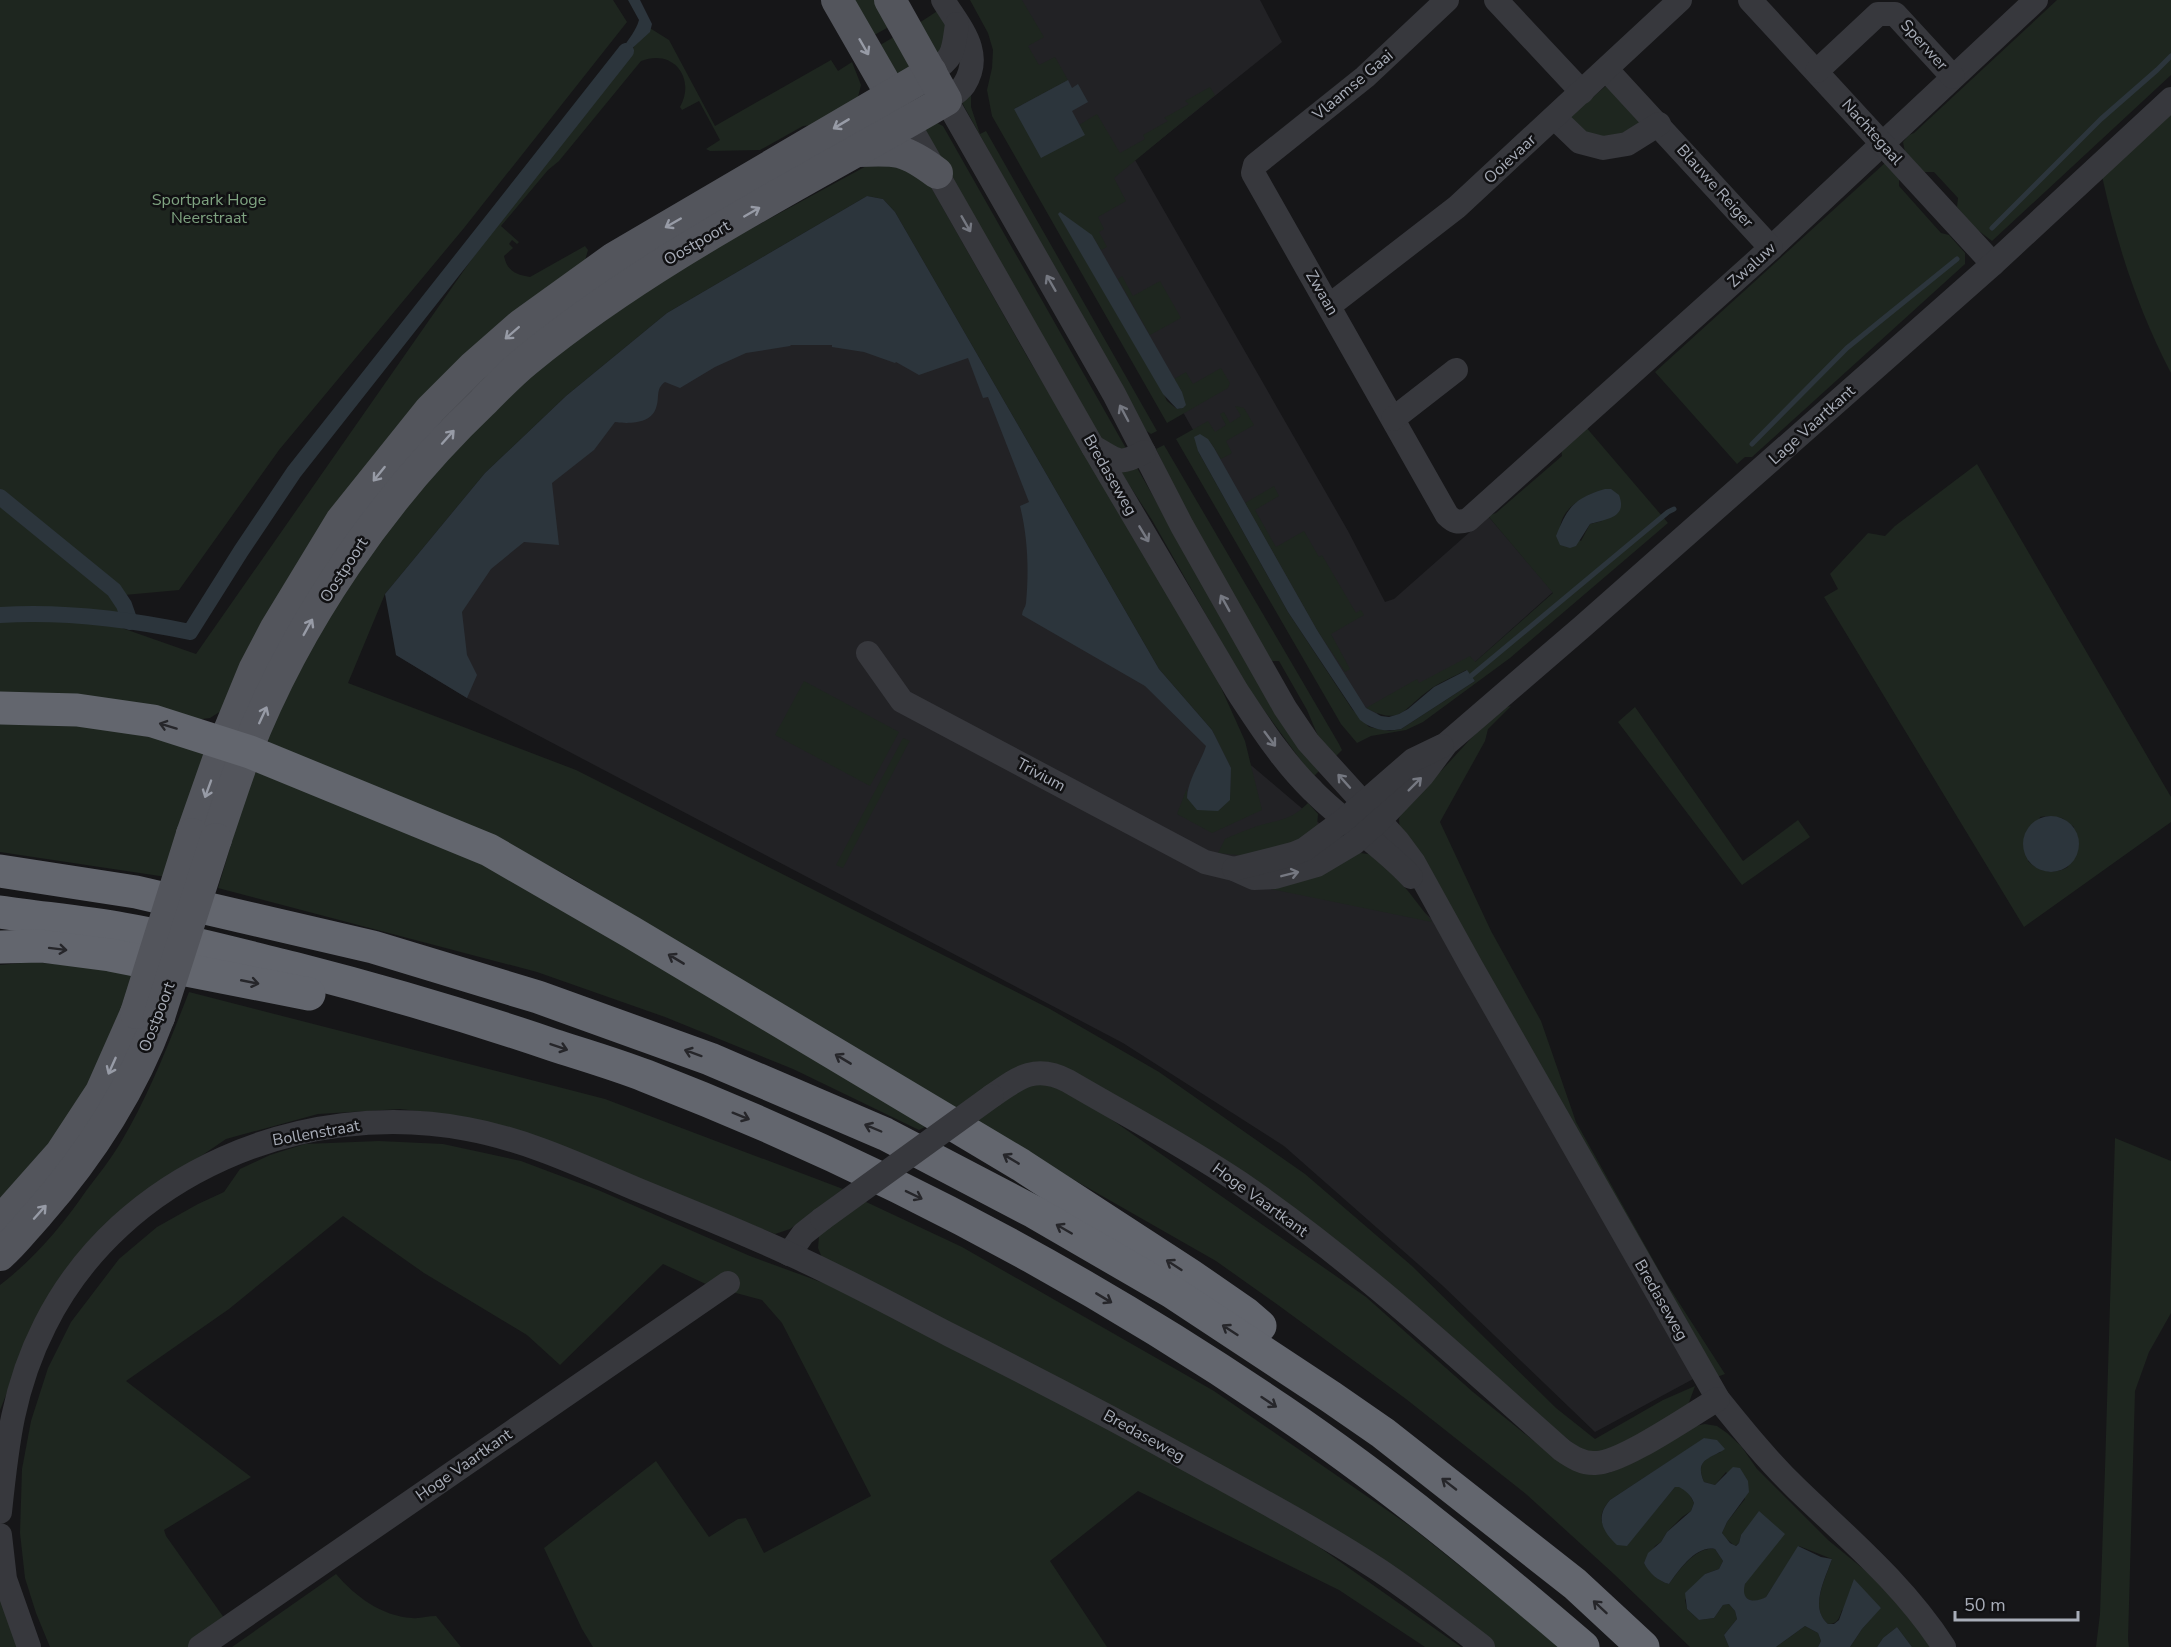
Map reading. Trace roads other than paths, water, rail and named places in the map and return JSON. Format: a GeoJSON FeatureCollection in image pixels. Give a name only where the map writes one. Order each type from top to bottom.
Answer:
{"type":"FeatureCollection","features":[{"type":"Feature","properties":{"kind":"highway"},"geometry":{"type":"LineString","coordinates":[[0,708],[77,710],[153,721],[236,747],[489,850],[1011,1159],[1245,1313],[1383,1433],[1575,1584],[1643,1647]]}},
{"type":"Feature","properties":{"kind":"highway"},"geometry":{"type":"LineString","coordinates":[[0,871],[136,891],[373,947],[538,998],[710,1059],[885,1134],[1034,1212],[1172,1292],[1383,1433]]}},
{"type":"Feature","properties":{"kind":"highway"},"geometry":{"type":"LineString","coordinates":[[0,912],[123,929],[218,950],[425,1003],[642,1075],[843,1160],[1043,1262],[1204,1359],[1345,1456],[1478,1557],[1583,1647]]}},
{"type":"Feature","properties":{"kind":"highway"},"geometry":{"type":"LineString","coordinates":[[0,947],[41,946],[110,955],[326,997],[446,1027],[504,1028]]}},
{"type":"Feature","properties":{"kind":"main road","name":"Bredaseweg"},"geometry":{"type":"LineString","coordinates":[[837,0],[891,94]]}},
{"type":"Feature","properties":{"kind":"main road","name":"Bredaseweg"},"geometry":{"type":"LineString","coordinates":[[891,0],[946,100]]}},
{"type":"Feature","properties":{"kind":"main road","name":"Oostpoort"},"geometry":{"type":"LineString","coordinates":[[0,1222],[61,1153],[148,1015],[204,836],[236,747],[254,670],[276,628],[342,521],[430,410],[473,367],[521,325],[603,265],[931,72]]}},
{"type":"Feature","properties":{"kind":"main road","name":"Oostpoort"},"geometry":{"type":"LineString","coordinates":[[236,747],[318,609],[365,536],[404,485],[458,426],[524,362],[612,296],[667,260],[946,100]]}},
{"type":"Feature","properties":{"kind":"main road"},"geometry":{"type":"LineString","coordinates":[[857,151],[890,149],[900,151],[909,154],[937,173]]}},
{"type":"Feature","properties":{"kind":"main road","name":"Oostpoort"},"geometry":{"type":"LineString","coordinates":[[0,1255],[50,1201],[95,1143],[152,1038],[148,1015]]}},
{"type":"Feature","properties":{"kind":"street"},"geometry":{"type":"LineString","coordinates":[[943,0],[970,42],[973,57],[964,86],[946,100]]}},
{"type":"Feature","properties":{"kind":"street","name":"Vlaamse Gaai"},"geometry":{"type":"LineString","coordinates":[[1255,165],[1365,77],[1448,0]]}},
{"type":"Feature","properties":{"kind":"street"},"geometry":{"type":"LineString","coordinates":[[1496,0],[1582,92]]}},
{"type":"Feature","properties":{"kind":"street","name":"Ooievaar"},"geometry":{"type":"LineString","coordinates":[[1329,306],[1457,207],[1680,0]]}},
{"type":"Feature","properties":{"kind":"street","name":"Nachtegaal"},"geometry":{"type":"LineString","coordinates":[[1750,0],[1993,264]]}},
{"type":"Feature","properties":{"kind":"street","name":"Zwaluw"},"geometry":{"type":"LineString","coordinates":[[1460,522],[1468,520],[1771,248],[2037,0]]}},
{"type":"Feature","properties":{"kind":"street","name":"Sperwer"},"geometry":{"type":"LineString","coordinates":[[1817,71],[1887,7],[1953,77]]}},
{"type":"Feature","properties":{"kind":"street"},"geometry":{"type":"LineString","coordinates":[[931,72],[948,60],[953,50],[957,24]]}},
{"type":"Feature","properties":{"kind":"street","name":"Blauwe Reiger"},"geometry":{"type":"LineString","coordinates":[[1607,70],[1771,248]]}},
{"type":"Feature","properties":{"kind":"street","name":"Bredaseweg"},"geometry":{"type":"LineString","coordinates":[[891,94],[1093,447],[1237,691],[1262,729],[1302,779],[1344,820],[1371,828],[1397,840],[1414,863],[1718,1399],[1754,1444],[1795,1487],[1898,1585],[1928,1622],[1944,1647]]}},
{"type":"Feature","properties":{"kind":"street","name":"Lage Vaartkant"},"geometry":{"type":"LineString","coordinates":[[1371,828],[1422,776],[1446,744],[1625,590],[1993,264],[2171,99]]}},
{"type":"Feature","properties":{"kind":"street","name":"Bredaseweg"},"geometry":{"type":"LineString","coordinates":[[946,100],[1080,334],[1182,526],[1285,708],[1308,742],[1363,803],[1371,828]]}},
{"type":"Feature","properties":{"kind":"street"},"geometry":{"type":"LineString","coordinates":[[1555,118],[1580,142],[1603,148],[1627,144],[1659,124]]}},
{"type":"Feature","properties":{"kind":"street","name":"Zwaan"},"geometry":{"type":"LineString","coordinates":[[1255,165],[1254,173],[1447,515],[1453,521],[1460,522]]}},
{"type":"Feature","properties":{"kind":"street"},"geometry":{"type":"LineString","coordinates":[[1393,419],[1456,370]]}},
{"type":"Feature","properties":{"kind":"street"},"geometry":{"type":"LineString","coordinates":[[1093,447],[1121,462],[1144,452]]}},
{"type":"Feature","properties":{"kind":"street","name":"Trivium"},"geometry":{"type":"LineString","coordinates":[[868,653],[902,701],[1205,861],[1234,869],[1254,878],[1297,873],[1336,855],[1371,828]]}},
{"type":"Feature","properties":{"kind":"street","name":"Lage Vaartkant"},"geometry":{"type":"LineString","coordinates":[[1344,820],[1413,760],[1446,744]]}},
{"type":"Feature","properties":{"kind":"street","name":"Trivium"},"geometry":{"type":"LineString","coordinates":[[1234,869],[1293,854],[1316,842],[1344,820]]}},
{"type":"Feature","properties":{"kind":"street","name":"Hoge Vaartkant"},"geometry":{"type":"LineString","coordinates":[[789,1254],[803,1234],[822,1219],[992,1096],[1024,1076],[1036,1073],[1053,1075],[1068,1081],[1202,1159],[1259,1197],[1337,1257],[1438,1340],[1562,1450],[1584,1462],[1595,1464],[1619,1457],[1718,1399]]}},
{"type":"Feature","properties":{"kind":"street","name":"Bollenstraat"},"geometry":{"type":"LineString","coordinates":[[0,1512],[2,1470],[13,1408],[21,1382],[45,1325],[87,1261],[136,1212],[190,1174],[242,1150],[278,1138],[345,1125],[398,1123],[441,1125],[491,1134],[547,1151],[789,1254]]}},
{"type":"Feature","properties":{"kind":"street","name":"Bredaseweg"},"geometry":{"type":"LineString","coordinates":[[789,1254],[1076,1398],[1329,1538],[1385,1574],[1483,1647]]}},
{"type":"Feature","properties":{"kind":"street","name":"Hoge Vaartkant"},"geometry":{"type":"LineString","coordinates":[[200,1647],[728,1283]]}},
{"type":"Feature","properties":{"kind":"street"},"geometry":{"type":"LineString","coordinates":[[0,1536],[5,1579],[29,1647]]}},
{"type":"Feature","properties":{"kind":"waterway"},"geometry":{"type":"LineString","coordinates":[[0,615],[48,614],[95,617],[190,632],[294,472],[626,51]]}},
{"type":"Feature","properties":{"kind":"waterway"},"geometry":{"type":"LineString","coordinates":[[1992,228],[2101,119],[2171,56]]}},
{"type":"Feature","properties":{"kind":"waterway"},"geometry":{"type":"LineString","coordinates":[[1752,444],[1847,348],[1957,259]]}},
{"type":"Feature","properties":{"kind":"waterway"},"geometry":{"type":"LineString","coordinates":[[0,497],[114,590],[124,605],[130,622]]}},
{"type":"Feature","properties":{"kind":"waterway"},"geometry":{"type":"LineString","coordinates":[[1471,676],[1674,509]]}},
{"type":"Feature","properties":{"kind":"park label","name":"Sportpark Hoge Neerstraat"},"geometry":{"type":"Point","coordinates":[209,209]}}]}
